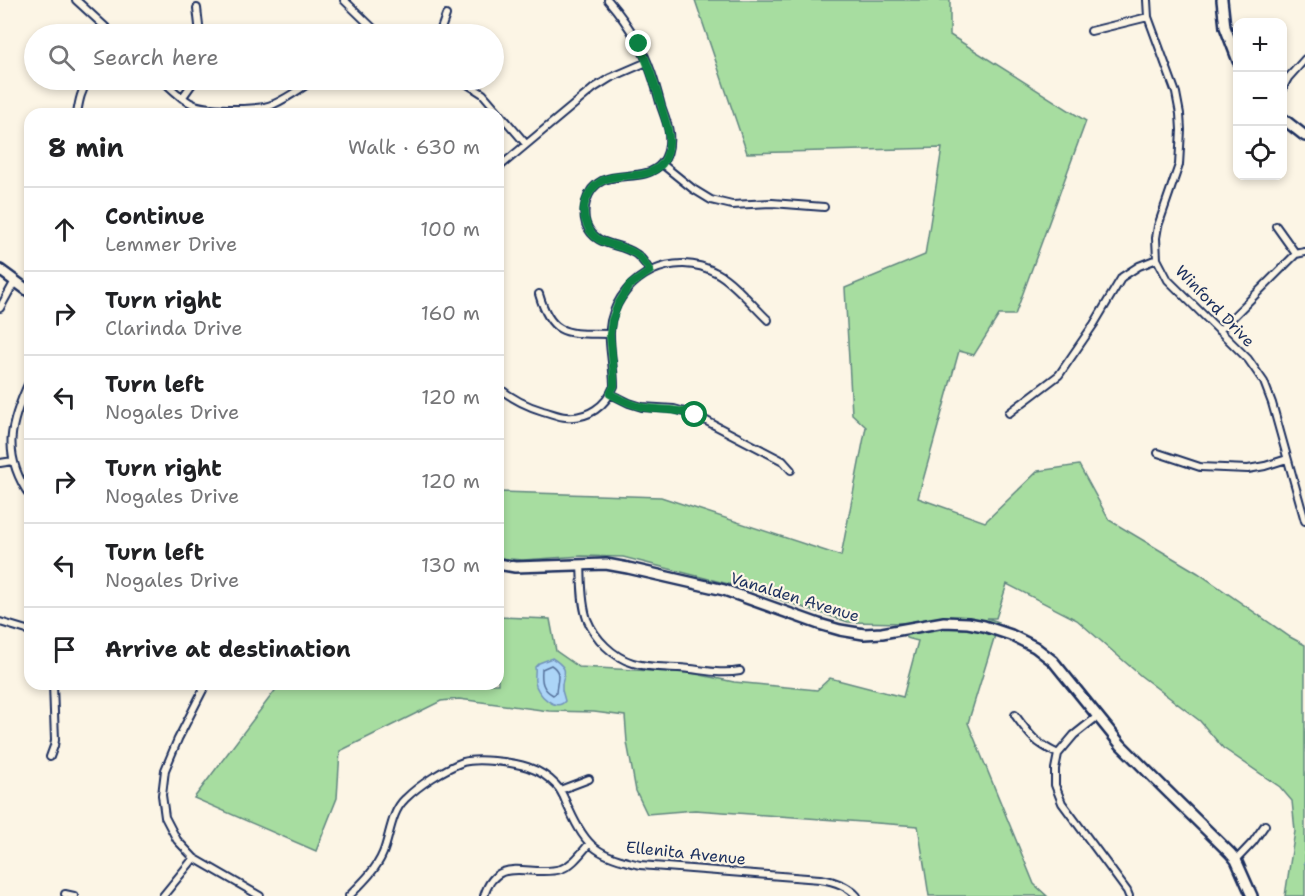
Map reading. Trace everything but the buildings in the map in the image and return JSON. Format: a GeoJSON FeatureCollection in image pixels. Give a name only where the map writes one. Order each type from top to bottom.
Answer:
{"type":"FeatureCollection","features":[{"type":"Feature","properties":{"kind":"main road"},"geometry":{"type":"LineString","coordinates":[[1222,0],[1226,27],[1233,47]]}},
{"type":"Feature","properties":{"kind":"main road"},"geometry":{"type":"LineString","coordinates":[[1287,122],[1305,136]]}},
{"type":"Feature","properties":{"kind":"main road"},"geometry":{"type":"LineString","coordinates":[[0,270],[24,288]]}},
{"type":"Feature","properties":{"kind":"main road","name":"Vanalden Avenue"},"geometry":{"type":"LineString","coordinates":[[504,565],[515,567],[606,564],[617,566],[724,590],[840,630],[864,634],[944,622],[984,626],[1011,635],[1035,647],[1053,661],[1122,745],[1236,860],[1252,896]]}},
{"type":"Feature","properties":{"kind":"street"},"geometry":{"type":"LineString","coordinates":[[76,0],[102,24]]}},
{"type":"Feature","properties":{"kind":"street"},"geometry":{"type":"LineString","coordinates":[[344,0],[367,24]]}},
{"type":"Feature","properties":{"kind":"street"},"geometry":{"type":"LineString","coordinates":[[609,0],[630,28],[653,75],[669,132],[669,144],[662,164],[648,173],[611,177],[601,181],[587,197],[584,214],[586,224],[598,239],[634,253],[643,260],[650,271]]}},
{"type":"Feature","properties":{"kind":"street","name":"Winford Drive"},"geometry":{"type":"LineString","coordinates":[[1147,0],[1148,17],[1176,93],[1181,130],[1179,165],[1158,226],[1157,259],[1168,280],[1248,359],[1264,382],[1305,521]]}},
{"type":"Feature","properties":{"kind":"street"},"geometry":{"type":"LineString","coordinates":[[197,8],[199,24]]}},
{"type":"Feature","properties":{"kind":"street"},"geometry":{"type":"LineString","coordinates":[[443,24],[446,15]]}},
{"type":"Feature","properties":{"kind":"street"},"geometry":{"type":"LineString","coordinates":[[1091,31],[1148,17]]}},
{"type":"Feature","properties":{"kind":"street"},"geometry":{"type":"LineString","coordinates":[[1287,77],[1305,59]]}},
{"type":"Feature","properties":{"kind":"street"},"geometry":{"type":"LineString","coordinates":[[504,163],[594,88],[610,78],[647,62]]}},
{"type":"Feature","properties":{"kind":"street"},"geometry":{"type":"LineString","coordinates":[[78,108],[83,90]]}},
{"type":"Feature","properties":{"kind":"street"},"geometry":{"type":"LineString","coordinates":[[173,90],[194,105],[206,108],[259,108],[273,105],[298,90]]}},
{"type":"Feature","properties":{"kind":"street"},"geometry":{"type":"LineString","coordinates":[[182,98],[188,90]]}},
{"type":"Feature","properties":{"kind":"street"},"geometry":{"type":"LineString","coordinates":[[477,90],[495,108]]}},
{"type":"Feature","properties":{"kind":"street"},"geometry":{"type":"LineString","coordinates":[[504,118],[526,144]]}},
{"type":"Feature","properties":{"kind":"street"},"geometry":{"type":"LineString","coordinates":[[662,164],[711,200],[732,205],[772,203],[824,207]]}},
{"type":"Feature","properties":{"kind":"street"},"geometry":{"type":"LineString","coordinates":[[1275,226],[1296,254]]}},
{"type":"Feature","properties":{"kind":"street"},"geometry":{"type":"LineString","coordinates":[[1219,331],[1296,254],[1305,252]]}},
{"type":"Feature","properties":{"kind":"street"},"geometry":{"type":"LineString","coordinates":[[1009,413],[1059,375],[1095,324],[1122,277],[1139,266],[1157,259]]}},
{"type":"Feature","properties":{"kind":"street"},"geometry":{"type":"LineString","coordinates":[[504,391],[529,407],[564,417],[577,417],[592,412],[604,403],[614,386],[610,334],[618,304],[629,286],[650,271],[667,265],[704,267],[717,272],[768,320]]}},
{"type":"Feature","properties":{"kind":"street"},"geometry":{"type":"LineString","coordinates":[[0,308],[15,281]]}},
{"type":"Feature","properties":{"kind":"street"},"geometry":{"type":"LineString","coordinates":[[538,294],[546,316],[562,330],[573,333],[610,334]]}},
{"type":"Feature","properties":{"kind":"street"},"geometry":{"type":"LineString","coordinates":[[24,393],[13,423],[13,461],[24,487]]}},
{"type":"Feature","properties":{"kind":"street"},"geometry":{"type":"LineString","coordinates":[[610,394],[642,407],[674,410],[695,415],[783,461],[791,470]]}},
{"type":"Feature","properties":{"kind":"street"},"geometry":{"type":"LineString","coordinates":[[1158,453],[1200,467],[1248,469],[1287,459]]}},
{"type":"Feature","properties":{"kind":"street"},"geometry":{"type":"LineString","coordinates":[[0,463],[13,461]]}},
{"type":"Feature","properties":{"kind":"street"},"geometry":{"type":"LineString","coordinates":[[581,564],[584,607],[588,621],[605,646],[621,658],[646,665],[722,673],[740,671]]}},
{"type":"Feature","properties":{"kind":"street"},"geometry":{"type":"LineString","coordinates":[[0,622],[24,629]]}},
{"type":"Feature","properties":{"kind":"street"},"geometry":{"type":"LineString","coordinates":[[50,757],[55,740],[53,690]]}},
{"type":"Feature","properties":{"kind":"street"},"geometry":{"type":"LineString","coordinates":[[203,690],[165,770],[162,795],[165,817],[177,840],[194,858],[260,896]]}},
{"type":"Feature","properties":{"kind":"street"},"geometry":{"type":"LineString","coordinates":[[1015,715],[1030,736],[1040,745],[1058,754]]}},
{"type":"Feature","properties":{"kind":"street"},"geometry":{"type":"LineString","coordinates":[[1098,716],[1074,735],[1058,754],[1055,785],[1062,803],[1129,896]]}},
{"type":"Feature","properties":{"kind":"street"},"geometry":{"type":"LineString","coordinates":[[349,896],[374,870],[382,854],[394,816],[403,800],[417,789],[444,771],[463,762],[480,760],[512,762],[531,767],[560,790],[589,844],[573,862],[562,869],[549,871],[513,869],[500,873],[488,884],[484,896]]}},
{"type":"Feature","properties":{"kind":"street"},"geometry":{"type":"LineString","coordinates":[[560,790],[590,779]]}},
{"type":"Feature","properties":{"kind":"street"},"geometry":{"type":"LineString","coordinates":[[1236,860],[1265,825]]}},
{"type":"Feature","properties":{"kind":"street","name":"Ellenita Avenue"},"geometry":{"type":"LineString","coordinates":[[589,844],[619,860],[640,865],[820,879],[844,886],[857,896]]}},
{"type":"Feature","properties":{"kind":"street"},"geometry":{"type":"LineString","coordinates":[[163,896],[194,858]]}},
{"type":"Feature","properties":{"kind":"street"},"geometry":{"type":"LineString","coordinates":[[65,894],[74,896]]}},
{"type":"Feature","properties":{"kind":"green space"},"geometry":{"type":"Polygon","coordinates":[[[695,0],[950,0],[950,35],[1086,121],[1015,315],[999,315],[974,355],[959,351],[918,498],[985,522],[1038,471],[1079,465],[1109,520],[1198,573],[1305,645],[1305,896],[1285,896],[1295,831],[1292,801],[1280,787],[1223,748],[1200,721],[1141,676],[1077,620],[1007,584],[996,618],[987,618],[999,622],[968,723],[1034,884],[1047,896],[929,896],[918,826],[695,810],[647,814],[636,791],[625,716],[594,712],[549,711],[459,699],[441,701],[340,751],[337,798],[316,851],[194,798],[275,690],[504,690],[504,617],[550,619],[556,651],[579,667],[691,673],[734,682],[817,690],[830,678],[903,697],[918,641],[906,638],[903,623],[848,622],[744,588],[623,557],[504,558],[504,492],[661,497],[841,556],[866,427],[852,414],[845,288],[925,255],[942,148],[747,153],[695,0]]]}},
{"type":"Feature","properties":{"kind":"water"},"geometry":{"type":"Polygon","coordinates":[[[552,658],[564,670],[562,690],[565,701],[557,705],[543,696],[535,682],[535,667],[552,658]]]}},
{"type":"Feature","properties":{"kind":"waterway"},"geometry":{"type":"LineString","coordinates":[[0,300],[7,289]]}},
{"type":"Feature","properties":{"kind":"route"},"geometry":{"type":"LineString","coordinates":[[639,44],[653,75],[669,132],[667,155],[662,164],[648,173],[611,177],[601,181],[587,197],[584,214],[586,224],[598,239],[634,253],[643,260],[650,271],[629,286],[612,320],[610,334],[614,386],[610,394],[642,407],[684,411],[695,415]]}}]}
